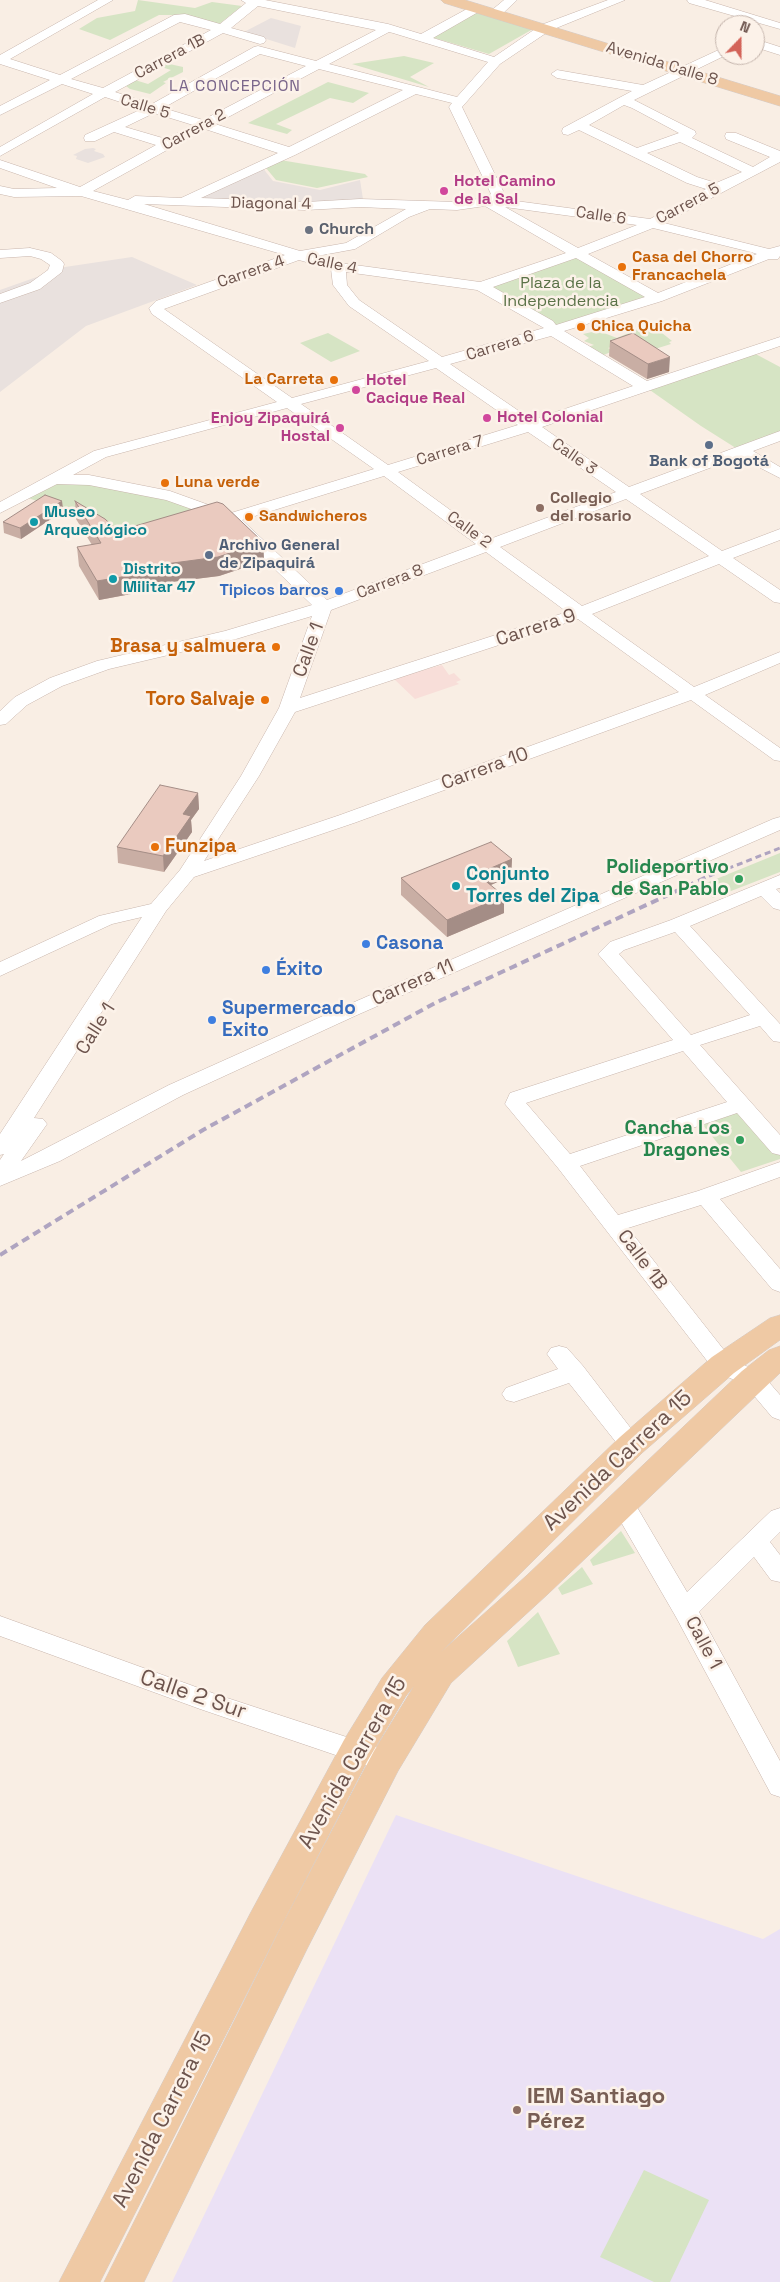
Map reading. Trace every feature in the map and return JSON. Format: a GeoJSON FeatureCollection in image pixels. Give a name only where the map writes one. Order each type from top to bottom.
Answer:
{"type":"FeatureCollection","features":[{"type":"Feature","properties":{"kind":"main road","name":"Avenida Calle 8"},"geometry":{"type":"LineString","coordinates":[[449,0],[780,101]]}},
{"type":"Feature","properties":{"kind":"main road","name":"Avenida Carrera 15"},"geometry":{"type":"LineString","coordinates":[[124,2282],[294,1938],[371,1756],[394,1687],[437,1634],[630,1445],[723,1365],[780,1325]]}},
{"type":"Feature","properties":{"kind":"main road","name":"Avenida Carrera 15"},"geometry":{"type":"LineString","coordinates":[[79,2282],[371,1756],[439,1674],[752,1379],[780,1357]]}},
{"type":"Feature","properties":{"kind":"street"},"geometry":{"type":"LineString","coordinates":[[0,60],[107,0]]}},
{"type":"Feature","properties":{"kind":"street"},"geometry":{"type":"LineString","coordinates":[[496,13],[511,0]]}},
{"type":"Feature","properties":{"kind":"street"},"geometry":{"type":"LineString","coordinates":[[619,0],[545,28],[496,62],[454,107],[498,195],[488,201],[493,207],[656,298]]}},
{"type":"Feature","properties":{"kind":"street"},"geometry":{"type":"LineString","coordinates":[[694,0],[778,25]]}},
{"type":"Feature","properties":{"kind":"street"},"geometry":{"type":"LineString","coordinates":[[254,1],[388,28],[425,38],[496,62]]}},
{"type":"Feature","properties":{"kind":"street","name":"Carrera 1B"},"geometry":{"type":"LineString","coordinates":[[0,152],[223,28],[254,1]]}},
{"type":"Feature","properties":{"kind":"street"},"geometry":{"type":"LineString","coordinates":[[425,38],[476,8]]}},
{"type":"Feature","properties":{"kind":"street"},"geometry":{"type":"LineString","coordinates":[[0,111],[181,18],[223,28],[259,45],[320,64],[460,100]]}},
{"type":"Feature","properties":{"kind":"street"},"geometry":{"type":"LineString","coordinates":[[765,32],[778,25]]}},
{"type":"Feature","properties":{"kind":"street","name":"Carrera 2"},"geometry":{"type":"LineString","coordinates":[[81,192],[167,144],[388,28]]}},
{"type":"Feature","properties":{"kind":"street"},"geometry":{"type":"LineString","coordinates":[[90,138],[150,110],[259,45]]}},
{"type":"Feature","properties":{"kind":"street"},"geometry":{"type":"LineString","coordinates":[[765,46],[780,51]]}},
{"type":"Feature","properties":{"kind":"street"},"geometry":{"type":"LineString","coordinates":[[715,55],[682,70],[573,128],[638,152],[692,180],[717,188]]}},
{"type":"Feature","properties":{"kind":"street","name":"Calle 5"},"geometry":{"type":"LineString","coordinates":[[0,60],[150,110],[290,152]]}},
{"type":"Feature","properties":{"kind":"street"},"geometry":{"type":"LineString","coordinates":[[557,74],[645,89]]}},
{"type":"Feature","properties":{"kind":"street"},"geometry":{"type":"LineString","coordinates":[[183,201],[290,152],[416,89]]}},
{"type":"Feature","properties":{"kind":"street"},"geometry":{"type":"LineString","coordinates":[[623,101],[636,105],[685,135],[758,170],[780,173]]}},
{"type":"Feature","properties":{"kind":"street"},"geometry":{"type":"LineString","coordinates":[[112,127],[167,144]]}},
{"type":"Feature","properties":{"kind":"street"},"geometry":{"type":"LineString","coordinates":[[638,152],[685,135]]}},
{"type":"Feature","properties":{"kind":"street"},"geometry":{"type":"LineString","coordinates":[[731,136],[780,156]]}},
{"type":"Feature","properties":{"kind":"street","name":"Carrera 5"},"geometry":{"type":"LineString","coordinates":[[481,286],[578,253],[652,224],[717,188],[758,170],[780,156]]}},
{"type":"Feature","properties":{"kind":"street","name":"Calle 4"},"geometry":{"type":"LineString","coordinates":[[0,164],[81,192],[112,199],[296,256],[338,267],[481,286],[548,324],[552,330],[647,388]]}},
{"type":"Feature","properties":{"kind":"street"},"geometry":{"type":"LineString","coordinates":[[0,190],[14,193],[81,192]]}},
{"type":"Feature","properties":{"kind":"street","name":"Diagonal 4"},"geometry":{"type":"LineString","coordinates":[[112,199],[306,206],[360,203],[429,205]]}},
{"type":"Feature","properties":{"kind":"street","name":"Calle 6"},"geometry":{"type":"LineString","coordinates":[[429,205],[457,206],[488,201],[652,224],[776,254]]}},
{"type":"Feature","properties":{"kind":"street","name":"Carrera 4"},"geometry":{"type":"LineString","coordinates":[[156,308],[161,304],[296,256],[350,246],[404,214],[429,205]]}},
{"type":"Feature","properties":{"kind":"street"},"geometry":{"type":"LineString","coordinates":[[0,254],[30,252],[46,256],[57,264],[55,272],[35,286],[0,299]]}},
{"type":"Feature","properties":{"kind":"street","name":"Carrera 6"},"geometry":{"type":"LineString","coordinates":[[0,508],[100,454],[289,402],[440,364],[656,298],[776,254]]}},
{"type":"Feature","properties":{"kind":"street","name":"Calle 3"},"geometry":{"type":"LineString","coordinates":[[338,267],[340,285],[354,302],[627,494],[780,598]]}},
{"type":"Feature","properties":{"kind":"street","name":"Calle 2"},"geometry":{"type":"LineString","coordinates":[[156,308],[157,311],[387,471],[580,614],[694,692],[780,756]]}},
{"type":"Feature","properties":{"kind":"street","name":"Carrera 7"},"geometry":{"type":"LineString","coordinates":[[231,518],[530,426],[647,388],[780,341]]}},
{"type":"Feature","properties":{"kind":"street","name":"Carrera 8"},"geometry":{"type":"LineString","coordinates":[[0,720],[21,701],[56,682],[102,665],[230,635],[324,607],[780,436]]}},
{"type":"Feature","properties":{"kind":"street"},"geometry":{"type":"LineString","coordinates":[[739,450],[780,473]]}},
{"type":"Feature","properties":{"kind":"street"},"geometry":{"type":"LineString","coordinates":[[82,464],[89,480]]}},
{"type":"Feature","properties":{"kind":"street","name":"Calle 1"},"geometry":{"type":"LineString","coordinates":[[13,1135],[170,911],[186,876],[250,776],[288,708],[324,607],[231,518],[170,496],[89,480],[54,479]]}},
{"type":"Feature","properties":{"kind":"street","name":"Carrera 9"},"geometry":{"type":"LineString","coordinates":[[288,708],[580,614],[780,534]]}},
{"type":"Feature","properties":{"kind":"street","name":"Carrera 10"},"geometry":{"type":"LineString","coordinates":[[186,876],[694,692],[780,657]]}},
{"type":"Feature","properties":{"kind":"street","name":"Carrera 11"},"geometry":{"type":"LineString","coordinates":[[0,1178],[52,1156],[91,1133],[193,1082],[780,823]]}},
{"type":"Feature","properties":{"kind":"street","name":"Calle 1"},"geometry":{"type":"LineString","coordinates":[[0,1178],[13,1135],[158,908],[186,876]]}},
{"type":"Feature","properties":{"kind":"street"},"geometry":{"type":"LineString","coordinates":[[780,904],[772,884],[678,924],[617,946],[608,954],[780,1148]]}},
{"type":"Feature","properties":{"kind":"street"},"geometry":{"type":"LineString","coordinates":[[0,970],[106,920],[158,908]]}},
{"type":"Feature","properties":{"kind":"street"},"geometry":{"type":"LineString","coordinates":[[678,924],[780,1036]]}},
{"type":"Feature","properties":{"kind":"street"},"geometry":{"type":"LineString","coordinates":[[689,1044],[763,1018]]}},
{"type":"Feature","properties":{"kind":"street","name":"Calle 1B"},"geometry":{"type":"LineString","coordinates":[[689,1044],[517,1098],[515,1104],[566,1163],[723,1365],[752,1379],[780,1411]]}},
{"type":"Feature","properties":{"kind":"street"},"geometry":{"type":"LineString","coordinates":[[566,1163],[742,1104]]}},
{"type":"Feature","properties":{"kind":"street"},"geometry":{"type":"LineString","coordinates":[[13,1135],[35,1156],[52,1156]]}},
{"type":"Feature","properties":{"kind":"street"},"geometry":{"type":"LineString","coordinates":[[614,1224],[706,1196],[780,1169]]}},
{"type":"Feature","properties":{"kind":"street"},"geometry":{"type":"LineString","coordinates":[[706,1196],[780,1284]]}},
{"type":"Feature","properties":{"kind":"street"},"geometry":{"type":"LineString","coordinates":[[559,1354],[575,1372],[630,1445]]}},
{"type":"Feature","properties":{"kind":"street"},"geometry":{"type":"LineString","coordinates":[[514,1394],[575,1372]]}},
{"type":"Feature","properties":{"kind":"street","name":"Calle 1"},"geometry":{"type":"LineString","coordinates":[[622,1503],[685,1610],[780,1786]]}},
{"type":"Feature","properties":{"kind":"street"},"geometry":{"type":"LineString","coordinates":[[685,1610],[780,1517]]}},
{"type":"Feature","properties":{"kind":"street"},"geometry":{"type":"LineString","coordinates":[[756,1541],[780,1573]]}},
{"type":"Feature","properties":{"kind":"street","name":"Calle 2 Sur"},"geometry":{"type":"LineString","coordinates":[[0,1626],[209,1702],[371,1756]]}},
{"type":"Feature","properties":{"kind":"shaded area"},"geometry":{"type":"Polygon","coordinates":[[[271,18],[301,26],[295,48],[244,32],[271,18]]]}},
{"type":"Feature","properties":{"kind":"shaded area"},"geometry":{"type":"Polygon","coordinates":[[[85,149],[96,149],[94,151],[103,154],[105,157],[88,163],[76,159],[77,156],[73,155],[85,149]]]}},
{"type":"Feature","properties":{"kind":"shaded area"},"geometry":{"type":"Polygon","coordinates":[[[262,167],[273,181],[320,190],[360,180],[363,199],[306,202],[194,198],[262,167]]]}},
{"type":"Feature","properties":{"kind":"shaded area"},"geometry":{"type":"Polygon","coordinates":[[[132,257],[197,285],[86,326],[0,392],[0,290],[65,267],[132,257]]]}},
{"type":"Feature","properties":{"kind":"shaded area"},"geometry":{"type":"Polygon","coordinates":[[[442,665],[449,675],[454,673],[461,680],[456,682],[459,684],[415,699],[393,678],[442,665]]]}},
{"type":"Feature","properties":{"kind":"shaded area","name":"IEM Santiago Pérez"},"geometry":{"type":"Polygon","coordinates":[[[396,1815],[763,1939],[780,1929],[780,2282],[172,2282],[396,1815]]]}},
{"type":"Feature","properties":{"kind":"green space"},"geometry":{"type":"Polygon","coordinates":[[[138,0],[195,8],[212,2],[242,6],[218,25],[186,15],[159,15],[110,40],[79,29],[97,18],[135,11],[138,0]]]}},
{"type":"Feature","properties":{"kind":"green space"},"geometry":{"type":"Polygon","coordinates":[[[476,11],[533,29],[489,54],[431,37],[476,11]]]}},
{"type":"Feature","properties":{"kind":"green space"},"geometry":{"type":"Polygon","coordinates":[[[404,56],[434,63],[410,77],[429,87],[352,64],[404,56]]]}},
{"type":"Feature","properties":{"kind":"green space"},"geometry":{"type":"Polygon","coordinates":[[[165,63],[183,67],[183,72],[163,82],[166,83],[150,94],[130,89],[126,86],[135,80],[148,84],[171,70],[158,66],[165,63]]]}},
{"type":"Feature","properties":{"kind":"green space"},"geometry":{"type":"Polygon","coordinates":[[[328,82],[369,93],[353,103],[330,98],[276,124],[292,130],[287,134],[248,123],[328,82]]]}},
{"type":"Feature","properties":{"kind":"green space"},"geometry":{"type":"Polygon","coordinates":[[[280,160],[365,174],[368,177],[317,188],[276,180],[266,168],[280,160]]]}},
{"type":"Feature","properties":{"kind":"green space","name":"Plaza de la Independencia"},"geometry":{"type":"Polygon","coordinates":[[[580,255],[651,295],[555,327],[484,286],[580,255]]]}},
{"type":"Feature","properties":{"kind":"green space"},"geometry":{"type":"Polygon","coordinates":[[[645,326],[662,333],[672,341],[669,342],[671,344],[655,349],[617,345],[608,348],[613,351],[599,357],[584,348],[594,345],[584,341],[589,338],[583,334],[610,328],[614,329],[604,333],[617,338],[645,326]]]}},
{"type":"Feature","properties":{"kind":"green space"},"geometry":{"type":"Polygon","coordinates":[[[328,333],[360,351],[331,362],[300,343],[328,333]]]}},
{"type":"Feature","properties":{"kind":"green space"},"geometry":{"type":"Polygon","coordinates":[[[750,351],[780,367],[780,436],[739,450],[647,388],[750,351]]]}},
{"type":"Feature","properties":{"kind":"green space"},"geometry":{"type":"Polygon","coordinates":[[[86,481],[168,498],[215,517],[121,538],[88,518],[28,498],[57,482],[86,481]]]}},
{"type":"Feature","properties":{"kind":"green space","name":"Polideportivo de San Pablo"},"geometry":{"type":"Polygon","coordinates":[[[780,853],[780,872],[713,898],[699,886],[780,853]]]}},
{"type":"Feature","properties":{"kind":"green space","name":"Cancha Los Dragones"},"geometry":{"type":"Polygon","coordinates":[[[739,1112],[780,1155],[780,1159],[741,1172],[702,1124],[739,1112]]]}},
{"type":"Feature","properties":{"kind":"green space"},"geometry":{"type":"Polygon","coordinates":[[[621,1531],[635,1553],[593,1566],[590,1560],[621,1531]]]}},
{"type":"Feature","properties":{"kind":"green space"},"geometry":{"type":"Polygon","coordinates":[[[582,1567],[593,1584],[562,1595],[558,1588],[582,1567]]]}},
{"type":"Feature","properties":{"kind":"green space"},"geometry":{"type":"Polygon","coordinates":[[[538,1612],[560,1654],[518,1667],[507,1641],[538,1612]]]}},
{"type":"Feature","properties":{"kind":"green space"},"geometry":{"type":"Polygon","coordinates":[[[644,2170],[709,2200],[670,2282],[654,2282],[600,2257],[644,2170]]]}},
{"type":"Feature","properties":{"kind":"building"},"geometry":{"type":"Polygon","coordinates":[[[633,333],[670,357],[648,364],[610,341],[633,333]]]}},
{"type":"Feature","properties":{"kind":"building"},"geometry":{"type":"Polygon","coordinates":[[[45,495],[62,501],[20,528],[3,522],[45,495]]]}},
{"type":"Feature","properties":{"kind":"building"},"geometry":{"type":"Polygon","coordinates":[[[75,501],[105,519],[118,531],[217,502],[223,504],[263,542],[218,557],[143,567],[146,573],[97,581],[77,547],[101,543],[75,501]]]}},
{"type":"Feature","properties":{"kind":"building"},"geometry":{"type":"Polygon","coordinates":[[[160,785],[198,793],[183,814],[191,816],[163,856],[117,847],[160,785]]]}},
{"type":"Feature","properties":{"kind":"building"},"geometry":{"type":"Polygon","coordinates":[[[491,842],[512,859],[477,874],[504,896],[447,920],[401,878],[491,842]]]}},
{"type":"Feature","properties":{"kind":"railway"},"geometry":{"type":"LineString","coordinates":[[709,876],[780,848]]}},
{"type":"Feature","properties":{"kind":"railway"},"geometry":{"type":"LineString","coordinates":[[0,1255],[203,1130],[435,1003],[711,875]]}},
{"type":"Feature","properties":{"kind":"place","name":"Hotel Camino de la Sal"},"geometry":{"type":"Point","coordinates":[444,191]}},
{"type":"Feature","properties":{"kind":"place","name":"Church"},"geometry":{"type":"Point","coordinates":[309,230]}},
{"type":"Feature","properties":{"kind":"place","name":"Casa del Chorro Francachela"},"geometry":{"type":"Point","coordinates":[622,267]}},
{"type":"Feature","properties":{"kind":"place","name":"Chica Quicha"},"geometry":{"type":"Point","coordinates":[581,327]}},
{"type":"Feature","properties":{"kind":"place","name":"La Carreta"},"geometry":{"type":"Point","coordinates":[334,380]}},
{"type":"Feature","properties":{"kind":"place","name":"Hotel Cacique Real"},"geometry":{"type":"Point","coordinates":[356,390]}},
{"type":"Feature","properties":{"kind":"place","name":"Hotel Colonial"},"geometry":{"type":"Point","coordinates":[487,418]}},
{"type":"Feature","properties":{"kind":"place","name":"Enjoy Zipaquirá Hostal"},"geometry":{"type":"Point","coordinates":[340,428]}},
{"type":"Feature","properties":{"kind":"place","name":"Bank of Bogotá"},"geometry":{"type":"Point","coordinates":[709,445]}},
{"type":"Feature","properties":{"kind":"place","name":"Luna verde"},"geometry":{"type":"Point","coordinates":[165,483]}},
{"type":"Feature","properties":{"kind":"place","name":"Collegio del rosario"},"geometry":{"type":"Point","coordinates":[540,508]}},
{"type":"Feature","properties":{"kind":"place","name":"Sandwicheros"},"geometry":{"type":"Point","coordinates":[249,517]}},
{"type":"Feature","properties":{"kind":"place","name":"Museo Arqueológico"},"geometry":{"type":"Point","coordinates":[34,522]}},
{"type":"Feature","properties":{"kind":"place","name":"Archivo General de Zipaquirá"},"geometry":{"type":"Point","coordinates":[209,555]}},
{"type":"Feature","properties":{"kind":"place","name":"Distrito Militar 47"},"geometry":{"type":"Point","coordinates":[113,579]}},
{"type":"Feature","properties":{"kind":"place","name":"Tipicos barros"},"geometry":{"type":"Point","coordinates":[339,591]}},
{"type":"Feature","properties":{"kind":"place","name":"Brasa y salmuera"},"geometry":{"type":"Point","coordinates":[276,647]}},
{"type":"Feature","properties":{"kind":"place","name":"Toro Salvaje"},"geometry":{"type":"Point","coordinates":[265,700]}},
{"type":"Feature","properties":{"kind":"place","name":"Funzipa"},"geometry":{"type":"Point","coordinates":[155,847]}},
{"type":"Feature","properties":{"kind":"place","name":"Polideportivo de San Pablo"},"geometry":{"type":"Point","coordinates":[739,879]}},
{"type":"Feature","properties":{"kind":"place","name":"Conjunto Torres del Zipa"},"geometry":{"type":"Point","coordinates":[456,886]}},
{"type":"Feature","properties":{"kind":"place","name":"Casona"},"geometry":{"type":"Point","coordinates":[366,944]}},
{"type":"Feature","properties":{"kind":"place","name":"Éxito"},"geometry":{"type":"Point","coordinates":[266,970]}},
{"type":"Feature","properties":{"kind":"place","name":"Supermercado Exito"},"geometry":{"type":"Point","coordinates":[212,1020]}},
{"type":"Feature","properties":{"kind":"place","name":"Cancha Los Dragones"},"geometry":{"type":"Point","coordinates":[740,1140]}},
{"type":"Feature","properties":{"kind":"place","name":"IEM Santiago Pérez"},"geometry":{"type":"Point","coordinates":[517,2110]}},
{"type":"Feature","properties":{"kind":"district","name":"LA CONCEPCIÓN"},"geometry":{"type":"Point","coordinates":[235,87]}}]}
